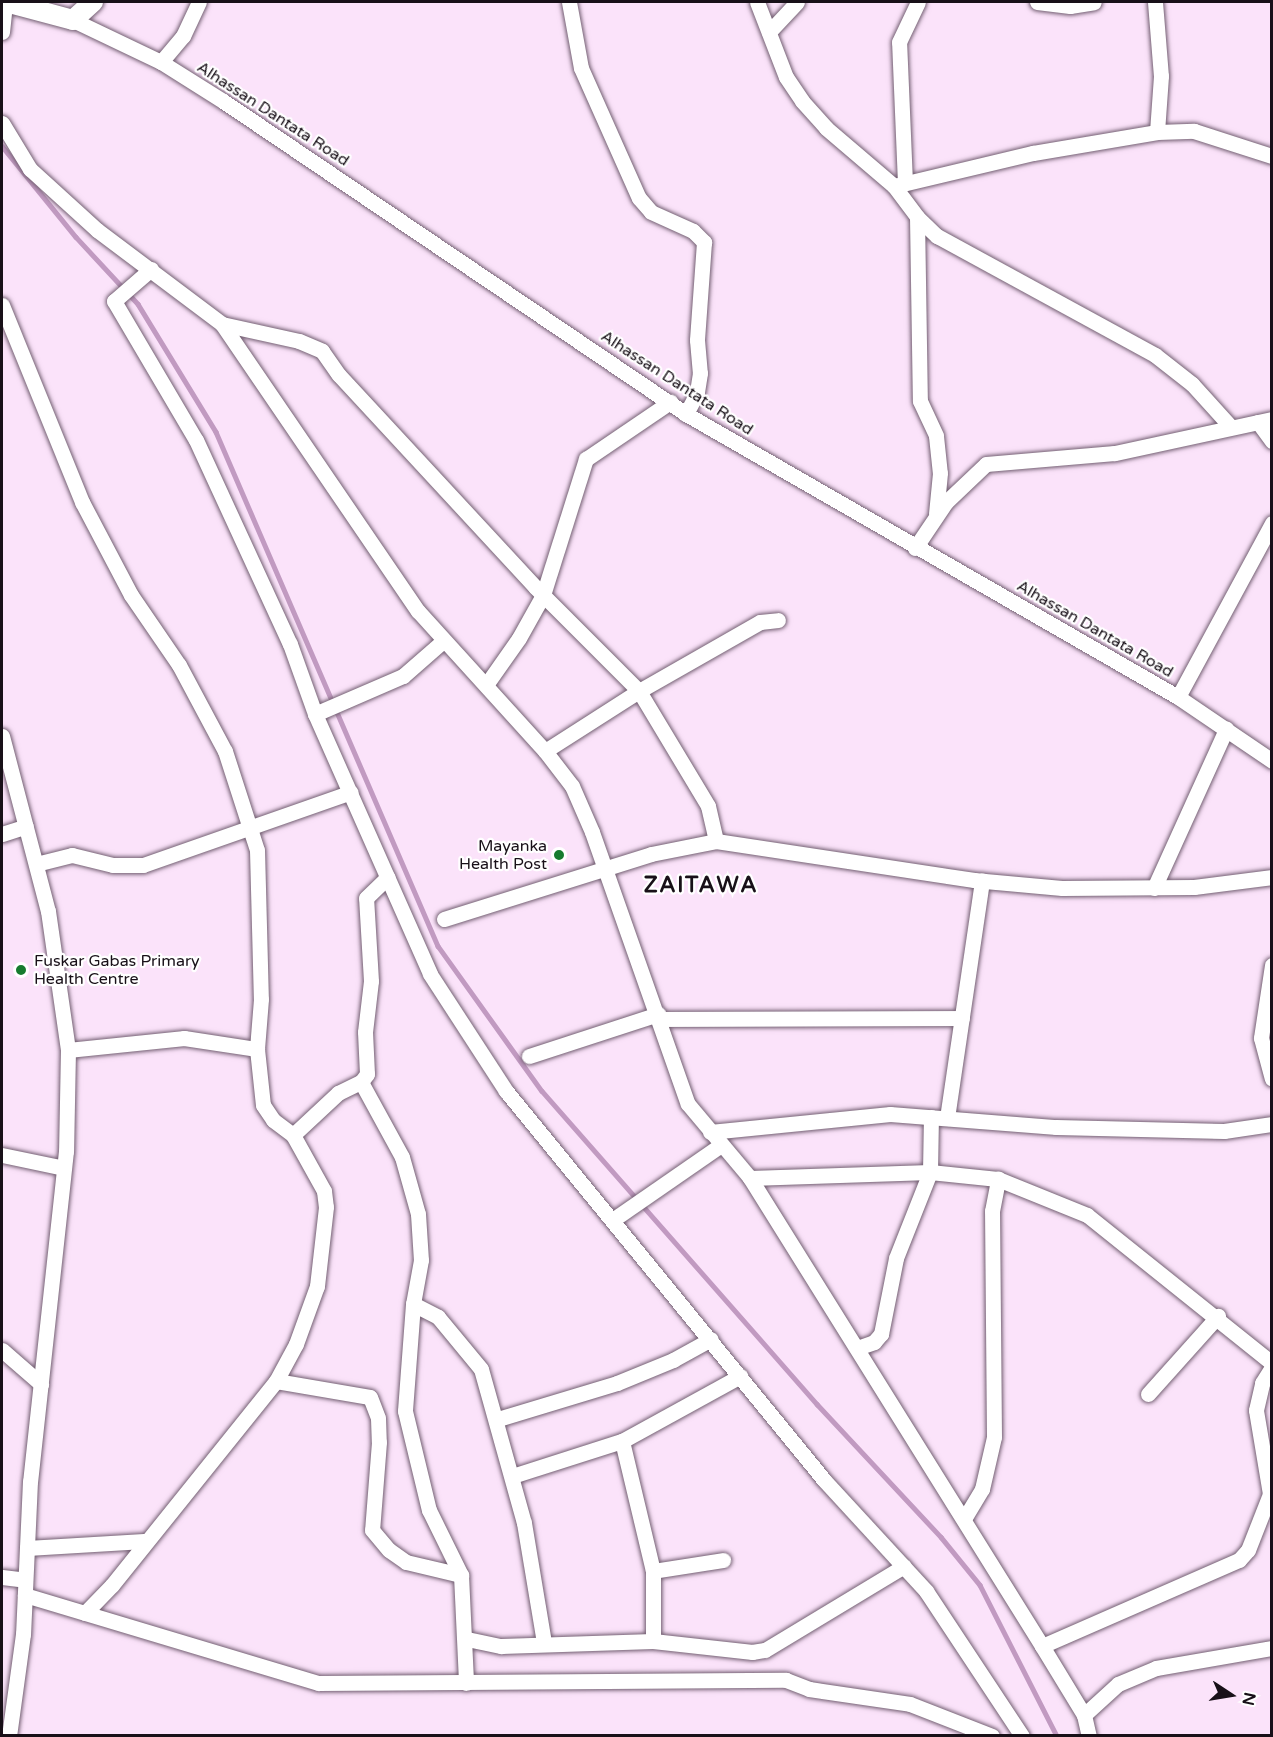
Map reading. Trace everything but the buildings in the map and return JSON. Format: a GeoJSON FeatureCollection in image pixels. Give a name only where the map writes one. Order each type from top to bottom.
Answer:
{"type":"FeatureCollection","features":[{"type":"Feature","properties":{"kind":"main road"},"geometry":{"type":"LineString","coordinates":[[6,2],[73,20],[93,2]]}},
{"type":"Feature","properties":{"kind":"street"},"geometry":{"type":"LineString","coordinates":[[2,32],[6,2]]}},
{"type":"Feature","properties":{"kind":"street"},"geometry":{"type":"LineString","coordinates":[[161,63],[183,36],[199,2]]}},
{"type":"Feature","properties":{"kind":"street"},"geometry":{"type":"LineString","coordinates":[[569,2],[581,68],[639,198],[651,212],[693,231],[704,242],[697,340],[700,373],[697,393],[686,414]]}},
{"type":"Feature","properties":{"kind":"street"},"geometry":{"type":"LineString","coordinates":[[757,2],[786,77],[802,101],[826,128],[899,185],[917,217],[964,254],[1155,355],[1192,384],[1230,427]]}},
{"type":"Feature","properties":{"kind":"street"},"geometry":{"type":"LineString","coordinates":[[769,32],[797,2]]}},
{"type":"Feature","properties":{"kind":"street"},"geometry":{"type":"LineString","coordinates":[[899,185],[899,42],[918,2]]}},
{"type":"Feature","properties":{"kind":"street"},"geometry":{"type":"LineString","coordinates":[[1037,2],[1070,6],[1094,2]]}},
{"type":"Feature","properties":{"kind":"street"},"geometry":{"type":"LineString","coordinates":[[1155,2],[1161,76],[1157,132]]}},
{"type":"Feature","properties":{"kind":"street","name":"Alhassan Dantata Road"},"geometry":{"type":"LineString","coordinates":[[73,20],[161,63],[686,414],[915,548],[1178,697],[1272,761]]}},
{"type":"Feature","properties":{"kind":"street"},"geometry":{"type":"LineString","coordinates":[[2,123],[30,168],[96,230],[222,324],[418,611],[545,751],[572,786],[605,868],[688,1104],[750,1178],[1084,1714],[1089,1736]]}},
{"type":"Feature","properties":{"kind":"street"},"geometry":{"type":"LineString","coordinates":[[899,185],[1033,153],[1157,132],[1194,131],[1272,156]]}},
{"type":"Feature","properties":{"kind":"street"},"geometry":{"type":"LineString","coordinates":[[917,217],[920,401],[936,436],[940,473],[936,514]]}},
{"type":"Feature","properties":{"kind":"street"},"geometry":{"type":"LineString","coordinates":[[151,269],[114,299],[196,440],[320,712],[351,792],[430,974],[506,1091],[618,1216],[711,1339],[824,1480],[926,1591],[1023,1736]]}},
{"type":"Feature","properties":{"kind":"street"},"geometry":{"type":"LineString","coordinates":[[2,305],[82,502],[131,595],[179,665],[225,751],[257,850],[261,999],[256,1049],[263,1105],[273,1120],[293,1135],[324,1191],[326,1207],[317,1286],[296,1344],[276,1381],[144,1541],[112,1585],[85,1613]]}},
{"type":"Feature","properties":{"kind":"street"},"geometry":{"type":"LineString","coordinates":[[222,324],[299,341],[321,351],[339,375],[543,595],[639,691],[708,806],[716,841]]}},
{"type":"Feature","properties":{"kind":"street"},"geometry":{"type":"LineString","coordinates":[[486,685],[543,595],[586,459],[670,402]]}},
{"type":"Feature","properties":{"kind":"street"},"geometry":{"type":"LineString","coordinates":[[915,548],[936,514],[986,464],[1115,453],[1265,421],[1272,441]]}},
{"type":"Feature","properties":{"kind":"street"},"geometry":{"type":"LineString","coordinates":[[1178,697],[1272,523]]}},
{"type":"Feature","properties":{"kind":"street"},"geometry":{"type":"LineString","coordinates":[[545,751],[639,691],[760,622],[778,620]]}},
{"type":"Feature","properties":{"kind":"street"},"geometry":{"type":"LineString","coordinates":[[320,712],[403,676],[443,641]]}},
{"type":"Feature","properties":{"kind":"street"},"geometry":{"type":"LineString","coordinates":[[1154,888],[1226,729]]}},
{"type":"Feature","properties":{"kind":"street"},"geometry":{"type":"LineString","coordinates":[[2,736],[48,911],[68,1050],[64,1168],[40,1384],[25,1587],[7,1710],[9,1736]]}},
{"type":"Feature","properties":{"kind":"street"},"geometry":{"type":"LineString","coordinates":[[36,864],[72,855],[113,865],[144,865],[351,792]]}},
{"type":"Feature","properties":{"kind":"street"},"geometry":{"type":"LineString","coordinates":[[2,834],[26,826]]}},
{"type":"Feature","properties":{"kind":"street"},"geometry":{"type":"LineString","coordinates":[[444,919],[651,854],[716,841],[982,881],[1062,888],[1194,887],[1272,878]]}},
{"type":"Feature","properties":{"kind":"street"},"geometry":{"type":"LineString","coordinates":[[293,1135],[338,1093],[361,1082],[368,1071],[365,1032],[371,981],[366,898],[388,877]]}},
{"type":"Feature","properties":{"kind":"street"},"geometry":{"type":"LineString","coordinates":[[947,1118],[982,881]]}},
{"type":"Feature","properties":{"kind":"street"},"geometry":{"type":"LineString","coordinates":[[1272,965],[1261,1038],[1272,1079]]}},
{"type":"Feature","properties":{"kind":"street"},"geometry":{"type":"LineString","coordinates":[[530,1056],[659,1017],[962,1018]]}},
{"type":"Feature","properties":{"kind":"street"},"geometry":{"type":"LineString","coordinates":[[68,1050],[184,1038],[256,1049]]}},
{"type":"Feature","properties":{"kind":"street"},"geometry":{"type":"LineString","coordinates":[[361,1082],[402,1156],[418,1214],[421,1260],[412,1304],[405,1411],[408,1437],[429,1510],[461,1575],[467,1639],[466,1683]]}},
{"type":"Feature","properties":{"kind":"street"},"geometry":{"type":"LineString","coordinates":[[710,1132],[890,1114],[1056,1127],[1224,1131],[1272,1124]]}},
{"type":"Feature","properties":{"kind":"street"},"geometry":{"type":"LineString","coordinates":[[857,1348],[874,1342],[881,1334],[897,1258],[930,1172],[931,1117]]}},
{"type":"Feature","properties":{"kind":"street"},"geometry":{"type":"LineString","coordinates":[[618,1216],[721,1145]]}},
{"type":"Feature","properties":{"kind":"street"},"geometry":{"type":"LineString","coordinates":[[2,1155],[64,1168]]}},
{"type":"Feature","properties":{"kind":"street"},"geometry":{"type":"LineString","coordinates":[[750,1178],[930,1172],[998,1179],[1088,1215],[1218,1316],[1272,1365],[1262,1383],[1256,1410],[1270,1494],[1248,1550],[1231,1564],[1042,1646]]}},
{"type":"Feature","properties":{"kind":"street"},"geometry":{"type":"LineString","coordinates":[[964,1519],[982,1489],[994,1437],[992,1211],[998,1179]]}},
{"type":"Feature","properties":{"kind":"street"},"geometry":{"type":"LineString","coordinates":[[412,1304],[438,1317],[481,1369],[498,1419],[524,1523],[544,1642]]}},
{"type":"Feature","properties":{"kind":"street"},"geometry":{"type":"LineString","coordinates":[[1148,1394],[1218,1316]]}},
{"type":"Feature","properties":{"kind":"street"},"geometry":{"type":"LineString","coordinates":[[498,1419],[617,1383],[711,1339]]}},
{"type":"Feature","properties":{"kind":"street"},"geometry":{"type":"LineString","coordinates":[[2,1350],[40,1384]]}},
{"type":"Feature","properties":{"kind":"street"},"geometry":{"type":"LineString","coordinates":[[512,1476],[622,1441],[740,1376]]}},
{"type":"Feature","properties":{"kind":"street"},"geometry":{"type":"LineString","coordinates":[[276,1381],[370,1397],[378,1418],[379,1442],[372,1530],[388,1550],[406,1562],[461,1575]]}},
{"type":"Feature","properties":{"kind":"street"},"geometry":{"type":"LineString","coordinates":[[622,1441],[640,1504],[653,1571],[653,1641]]}},
{"type":"Feature","properties":{"kind":"street"},"geometry":{"type":"LineString","coordinates":[[27,1548],[144,1541]]}},
{"type":"Feature","properties":{"kind":"street"},"geometry":{"type":"LineString","coordinates":[[653,1571],[723,1560]]}},
{"type":"Feature","properties":{"kind":"street"},"geometry":{"type":"LineString","coordinates":[[467,1639],[501,1646],[544,1642],[653,1641],[752,1652],[765,1650],[904,1566]]}},
{"type":"Feature","properties":{"kind":"street"},"geometry":{"type":"LineString","coordinates":[[2,1577],[85,1613],[318,1683],[786,1680],[809,1689],[910,1704],[992,1736]]}},
{"type":"Feature","properties":{"kind":"street"},"geometry":{"type":"LineString","coordinates":[[1084,1714],[1118,1684],[1156,1668],[1272,1648]]}},
{"type":"Feature","properties":{"kind":"waterway"},"geometry":{"type":"LineString","coordinates":[[2,146],[76,237],[138,304],[216,432],[438,946],[542,1091],[817,1404],[941,1537],[980,1585],[1057,1736]]}},
{"type":"Feature","properties":{"kind":"place","name":"Mayanka Health Post"},"geometry":{"type":"Point","coordinates":[559,855]}},
{"type":"Feature","properties":{"kind":"place","name":"Fuskar Gabas Primary Health Centre"},"geometry":{"type":"Point","coordinates":[21,970]}},
{"type":"Feature","properties":{"kind":"district","name":"ZAITAWA"},"geometry":{"type":"Point","coordinates":[701,886]}}]}
